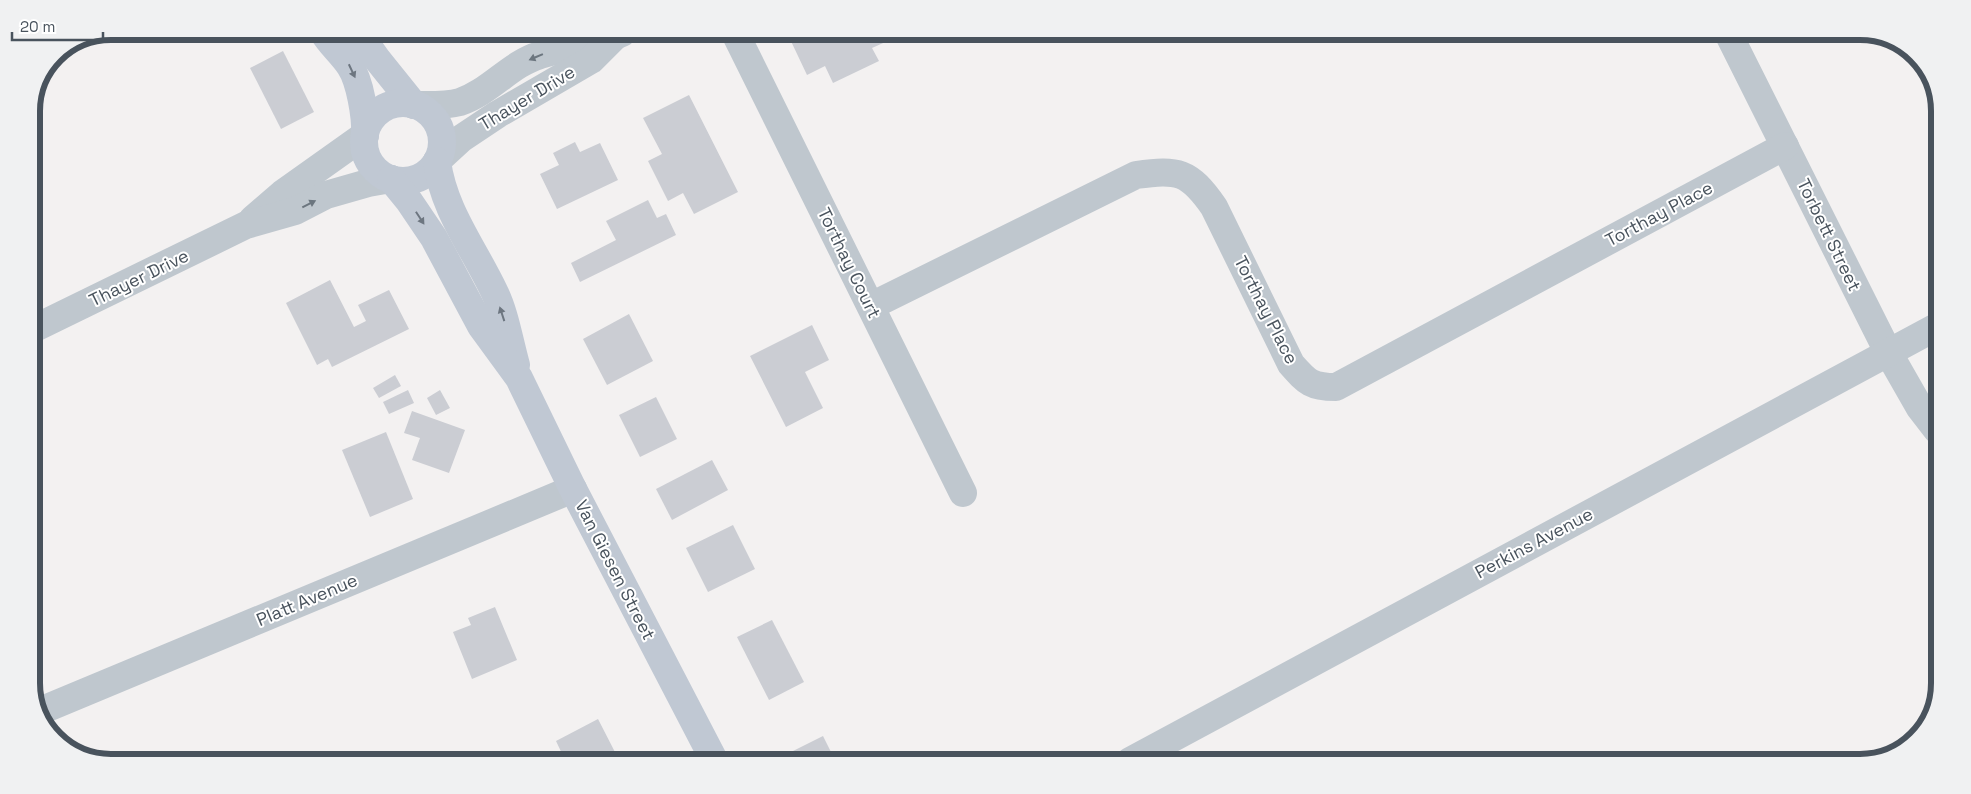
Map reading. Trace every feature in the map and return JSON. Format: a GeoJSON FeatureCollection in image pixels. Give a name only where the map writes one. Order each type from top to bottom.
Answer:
{"type":"FeatureCollection","features":[{"type":"Feature","properties":{"kind":"main road"},"geometry":{"type":"LineString","coordinates":[[329,40],[351,67],[362,100],[365,123],[364,146],[367,157],[373,166],[391,179],[404,181],[417,178],[429,171],[437,161],[441,150],[442,138],[439,127],[433,117],[425,110],[414,105],[394,104],[384,108],[368,124],[365,135]]}},
{"type":"Feature","properties":{"kind":"main road"},"geometry":{"type":"LineString","coordinates":[[364,40],[414,105]]}},
{"type":"Feature","properties":{"kind":"main road","name":"Van Giesen Street"},"geometry":{"type":"LineString","coordinates":[[437,161],[439,175],[452,214],[495,292],[519,378]]}},
{"type":"Feature","properties":{"kind":"main road","name":"Van Giesen Street"},"geometry":{"type":"LineString","coordinates":[[391,179],[410,201],[434,238],[481,326],[519,378],[711,754]]}},
{"type":"Feature","properties":{"kind":"street","name":"Thayer Drive"},"geometry":{"type":"LineString","coordinates":[[414,105],[444,105],[460,102],[475,96],[522,63],[539,55],[596,40]]}},
{"type":"Feature","properties":{"kind":"street","name":"Thayer Drive"},"geometry":{"type":"LineString","coordinates":[[437,161],[462,138],[498,114],[591,60],[613,40]]}},
{"type":"Feature","properties":{"kind":"street","name":"Torthay Court"},"geometry":{"type":"LineString","coordinates":[[738,40],[964,493]]}},
{"type":"Feature","properties":{"kind":"street","name":"Torbett Street"},"geometry":{"type":"LineString","coordinates":[[1732,40],[1888,352],[1920,408],[1931,422]]}},
{"type":"Feature","properties":{"kind":"street","name":"Thayer Drive"},"geometry":{"type":"LineString","coordinates":[[246,225],[282,194],[365,135]]}},
{"type":"Feature","properties":{"kind":"street","name":"Torthay Place"},"geometry":{"type":"LineString","coordinates":[[871,306],[1136,175],[1165,171],[1180,174],[1191,181],[1202,190],[1214,207],[1291,364],[1304,379],[1318,387],[1336,387],[1785,146]]}},
{"type":"Feature","properties":{"kind":"street","name":"Thayer Drive"},"geometry":{"type":"LineString","coordinates":[[40,326],[246,225],[295,211],[334,193],[391,179]]}},
{"type":"Feature","properties":{"kind":"street","name":"Perkins Avenue"},"geometry":{"type":"LineString","coordinates":[[1143,754],[1931,330]]}},
{"type":"Feature","properties":{"kind":"street","name":"Platt Avenue"},"geometry":{"type":"LineString","coordinates":[[45,709],[574,489]]}},
{"type":"Feature","properties":{"kind":"building"},"geometry":{"type":"Polygon","coordinates":[[[790,40],[890,40],[872,48],[879,61],[833,83],[825,66],[807,75],[790,40]]]}},
{"type":"Feature","properties":{"kind":"building"},"geometry":{"type":"Polygon","coordinates":[[[283,51],[314,112],[281,129],[250,68],[283,51]]]}},
{"type":"Feature","properties":{"kind":"building"},"geometry":{"type":"Polygon","coordinates":[[[689,95],[738,192],[694,214],[683,193],[668,201],[648,161],[662,154],[643,118],[689,95]]]}},
{"type":"Feature","properties":{"kind":"building"},"geometry":{"type":"Polygon","coordinates":[[[575,142],[580,152],[600,143],[618,180],[557,209],[540,174],[559,165],[553,153],[575,142]]]}},
{"type":"Feature","properties":{"kind":"building"},"geometry":{"type":"Polygon","coordinates":[[[648,200],[657,218],[666,214],[676,235],[580,282],[571,263],[616,240],[606,221],[648,200]]]}},
{"type":"Feature","properties":{"kind":"building"},"geometry":{"type":"Polygon","coordinates":[[[330,280],[354,327],[366,321],[358,305],[389,290],[409,329],[332,367],[328,359],[317,365],[286,303],[330,280]]]}},
{"type":"Feature","properties":{"kind":"building"},"geometry":{"type":"Polygon","coordinates":[[[629,314],[653,361],[607,385],[583,339],[629,314]]]}},
{"type":"Feature","properties":{"kind":"building"},"geometry":{"type":"Polygon","coordinates":[[[812,325],[829,360],[805,372],[823,408],[786,427],[750,356],[812,325]]]}},
{"type":"Feature","properties":{"kind":"building"},"geometry":{"type":"Polygon","coordinates":[[[395,375],[401,386],[379,398],[373,388],[395,375]]]}},
{"type":"Feature","properties":{"kind":"building"},"geometry":{"type":"Polygon","coordinates":[[[408,390],[414,403],[389,414],[383,402],[408,390]]]}},
{"type":"Feature","properties":{"kind":"building"},"geometry":{"type":"Polygon","coordinates":[[[440,390],[450,408],[436,415],[427,398],[440,390]]]}},
{"type":"Feature","properties":{"kind":"building"},"geometry":{"type":"Polygon","coordinates":[[[656,397],[677,439],[640,457],[619,415],[656,397]]]}},
{"type":"Feature","properties":{"kind":"building"},"geometry":{"type":"Polygon","coordinates":[[[412,411],[465,430],[449,473],[412,460],[420,438],[404,433],[412,411]]]}},
{"type":"Feature","properties":{"kind":"building"},"geometry":{"type":"Polygon","coordinates":[[[386,432],[413,499],[370,517],[342,450],[386,432]]]}},
{"type":"Feature","properties":{"kind":"building"},"geometry":{"type":"Polygon","coordinates":[[[712,460],[728,490],[672,520],[656,489],[712,460]]]}},
{"type":"Feature","properties":{"kind":"building"},"geometry":{"type":"Polygon","coordinates":[[[733,525],[755,569],[708,592],[686,548],[733,525]]]}},
{"type":"Feature","properties":{"kind":"building"},"geometry":{"type":"Polygon","coordinates":[[[495,607],[517,660],[472,679],[453,632],[471,625],[468,618],[495,607]]]}},
{"type":"Feature","properties":{"kind":"building"},"geometry":{"type":"Polygon","coordinates":[[[772,620],[804,682],[769,700],[737,637],[772,620]]]}},
{"type":"Feature","properties":{"kind":"building"},"geometry":{"type":"Polygon","coordinates":[[[598,719],[616,754],[562,754],[556,741],[598,719]]]}},
{"type":"Feature","properties":{"kind":"building"},"geometry":{"type":"Polygon","coordinates":[[[823,736],[832,754],[794,754],[793,751],[823,736]]]}}]}
